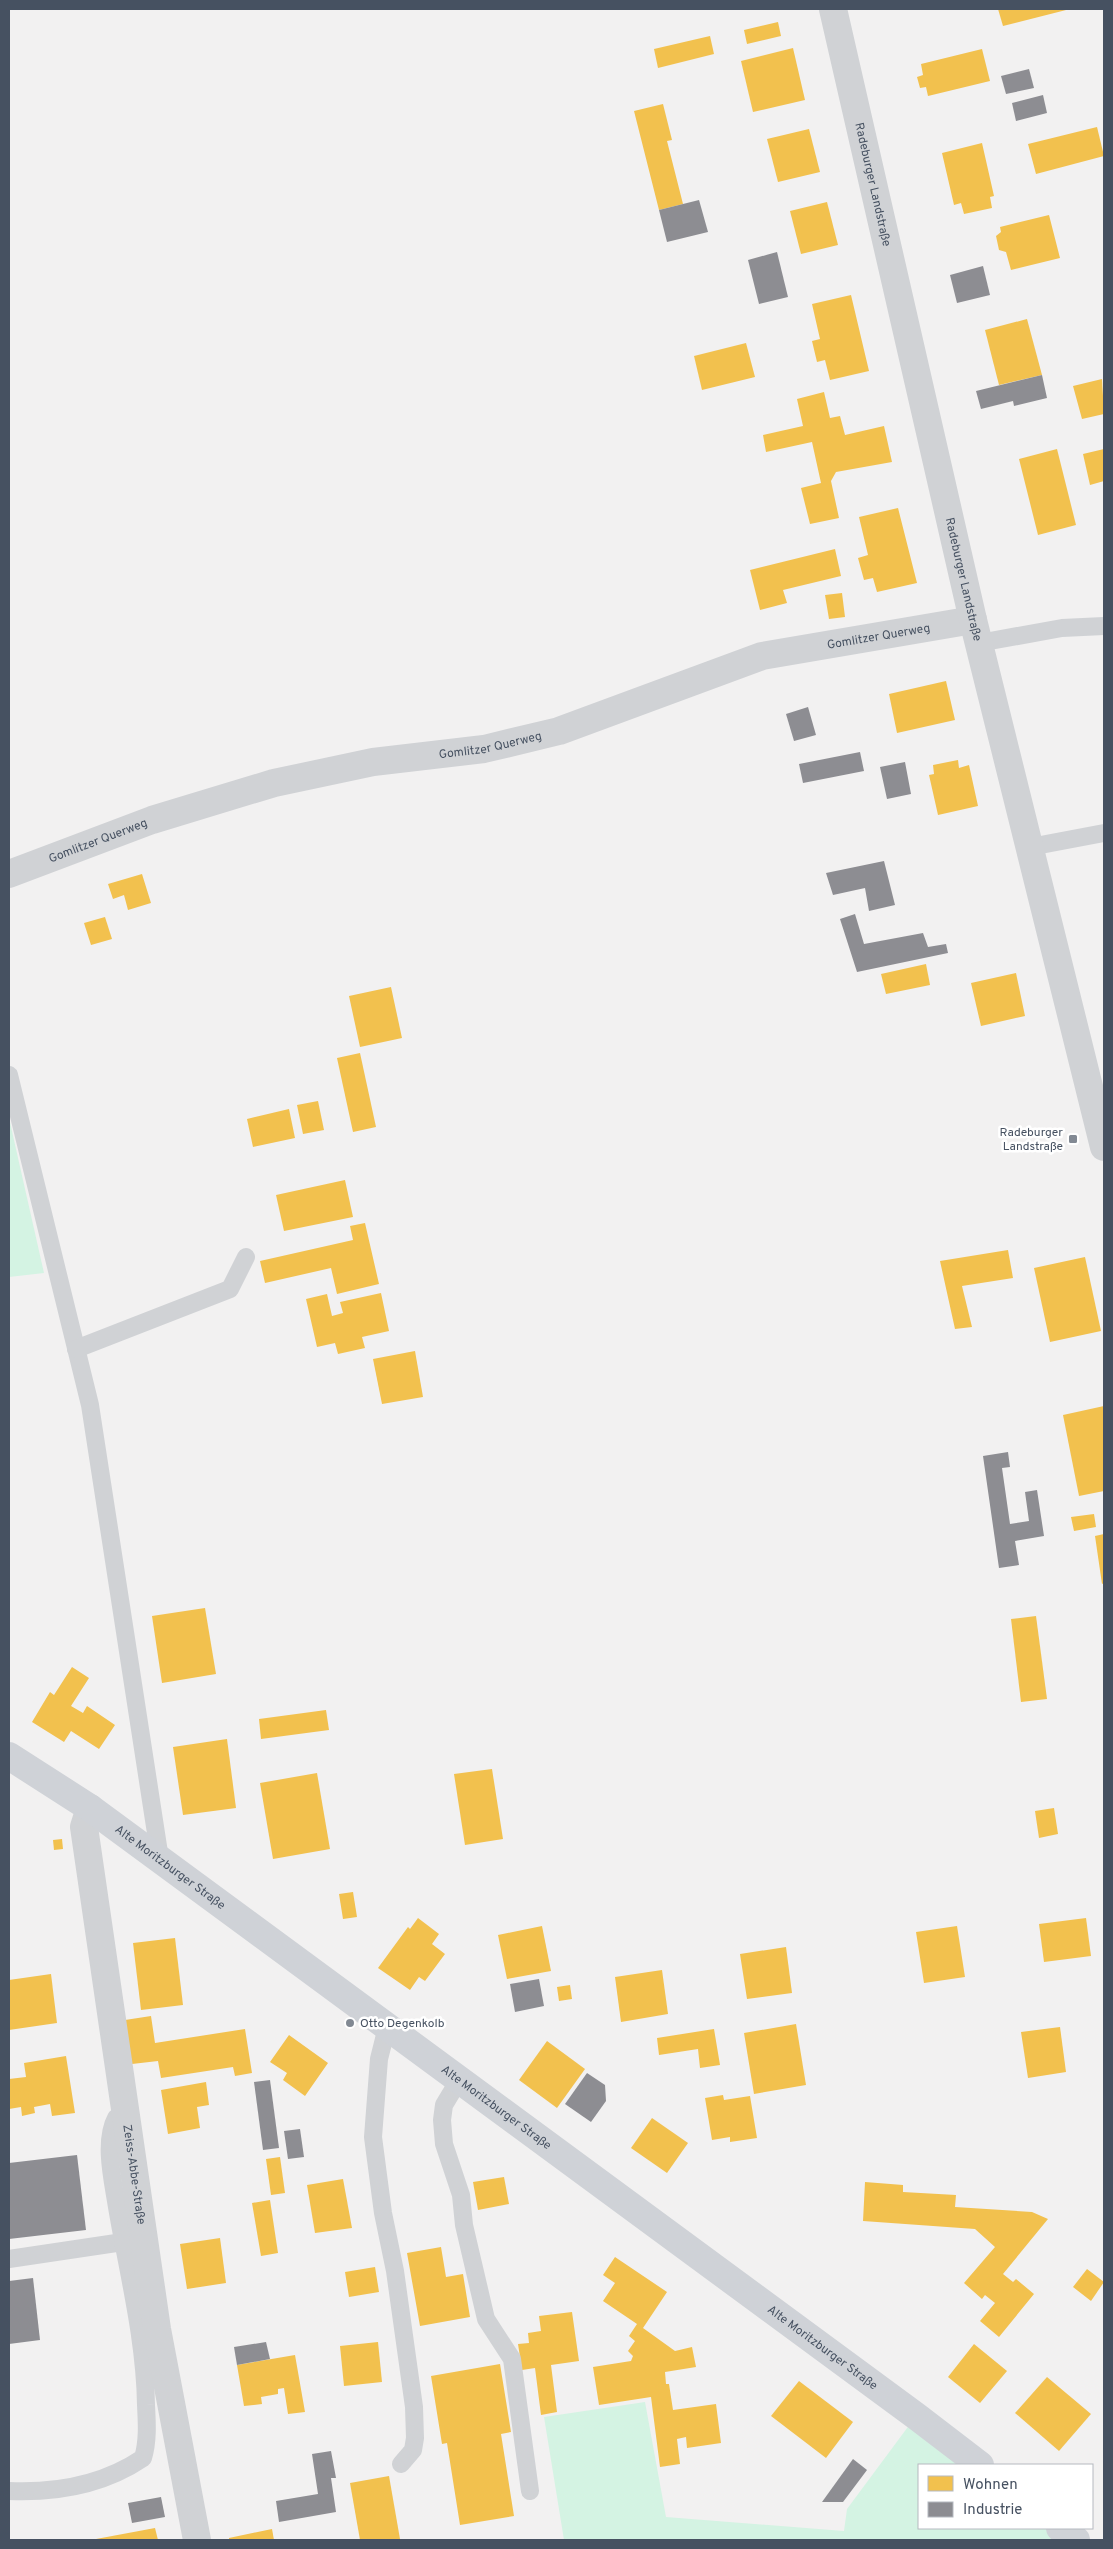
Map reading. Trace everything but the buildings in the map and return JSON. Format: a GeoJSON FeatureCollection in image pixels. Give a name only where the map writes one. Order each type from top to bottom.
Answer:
{"type":"FeatureCollection","features":[{"type":"Feature","properties":{"kind":"main road","name":"Alte Moritzburger Straße"},"geometry":{"type":"LineString","coordinates":[[9,1756],[90,1808],[160,1859],[979,2464]]}},
{"type":"Feature","properties":{"kind":"main road"},"geometry":{"type":"LineString","coordinates":[[1061,2529],[1076,2540]]}},
{"type":"Feature","properties":{"kind":"street","name":"Radeburger Landstraße"},"geometry":{"type":"LineString","coordinates":[[833,9],[976,632],[1104,1147]]}},
{"type":"Feature","properties":{"kind":"street","name":"Gomlitzer Querweg"},"geometry":{"type":"LineString","coordinates":[[9,874],[152,820],[274,783],[373,762],[484,749],[550,734],[762,656],[976,632]]}},
{"type":"Feature","properties":{"kind":"street","name":"Zeiss-Abbe-Straße"},"geometry":{"type":"LineString","coordinates":[[90,1808],[84,1827],[126,2117],[157,2328],[197,2540]]}},
{"type":"Feature","properties":{"kind":"lane"},"geometry":{"type":"LineString","coordinates":[[976,632],[1104,626]]}},
{"type":"Feature","properties":{"kind":"lane"},"geometry":{"type":"LineString","coordinates":[[1030,847],[1104,833]]}},
{"type":"Feature","properties":{"kind":"lane"},"geometry":{"type":"LineString","coordinates":[[9,1075],[90,1405],[160,1859]]}},
{"type":"Feature","properties":{"kind":"lane"},"geometry":{"type":"LineString","coordinates":[[76,1350],[230,1290],[246,1257]]}},
{"type":"Feature","properties":{"kind":"lane"},"geometry":{"type":"LineString","coordinates":[[388,2027],[379,2059],[374,2138],[383,2212],[395,2272],[414,2407],[415,2438],[413,2450],[401,2464]]}},
{"type":"Feature","properties":{"kind":"lane"},"geometry":{"type":"LineString","coordinates":[[459,2080],[444,2105],[442,2120],[444,2144],[461,2195],[464,2225],[486,2319],[512,2359],[530,2492]]}},
{"type":"Feature","properties":{"kind":"lane"},"geometry":{"type":"LineString","coordinates":[[9,2491],[80,2487],[125,2470],[143,2458],[147,2444],[146,2365],[113,2183],[110,2128],[116,2118],[126,2117]]}},
{"type":"Feature","properties":{"kind":"lane"},"geometry":{"type":"LineString","coordinates":[[9,2259],[123,2242]]}},
{"type":"Feature","properties":{"kind":"green space"},"geometry":{"type":"Polygon","coordinates":[[[9,1118],[44,1273],[9,1277],[9,1118]]]}},
{"type":"Feature","properties":{"kind":"green space"},"geometry":{"type":"Polygon","coordinates":[[[645,2402],[666,2517],[844,2531],[847,2509],[916,2416],[979,2464],[918,2464],[918,2529],[1061,2529],[1076,2540],[564,2540],[544,2417],[645,2402]]]}},
{"type":"Feature","properties":{"kind":"place","name":"Radeburger Landstraße"},"geometry":{"type":"Point","coordinates":[1073,1139]}},
{"type":"Feature","properties":{"kind":"place","name":"Otto Degenkolb"},"geometry":{"type":"Point","coordinates":[350,2023]}}]}
